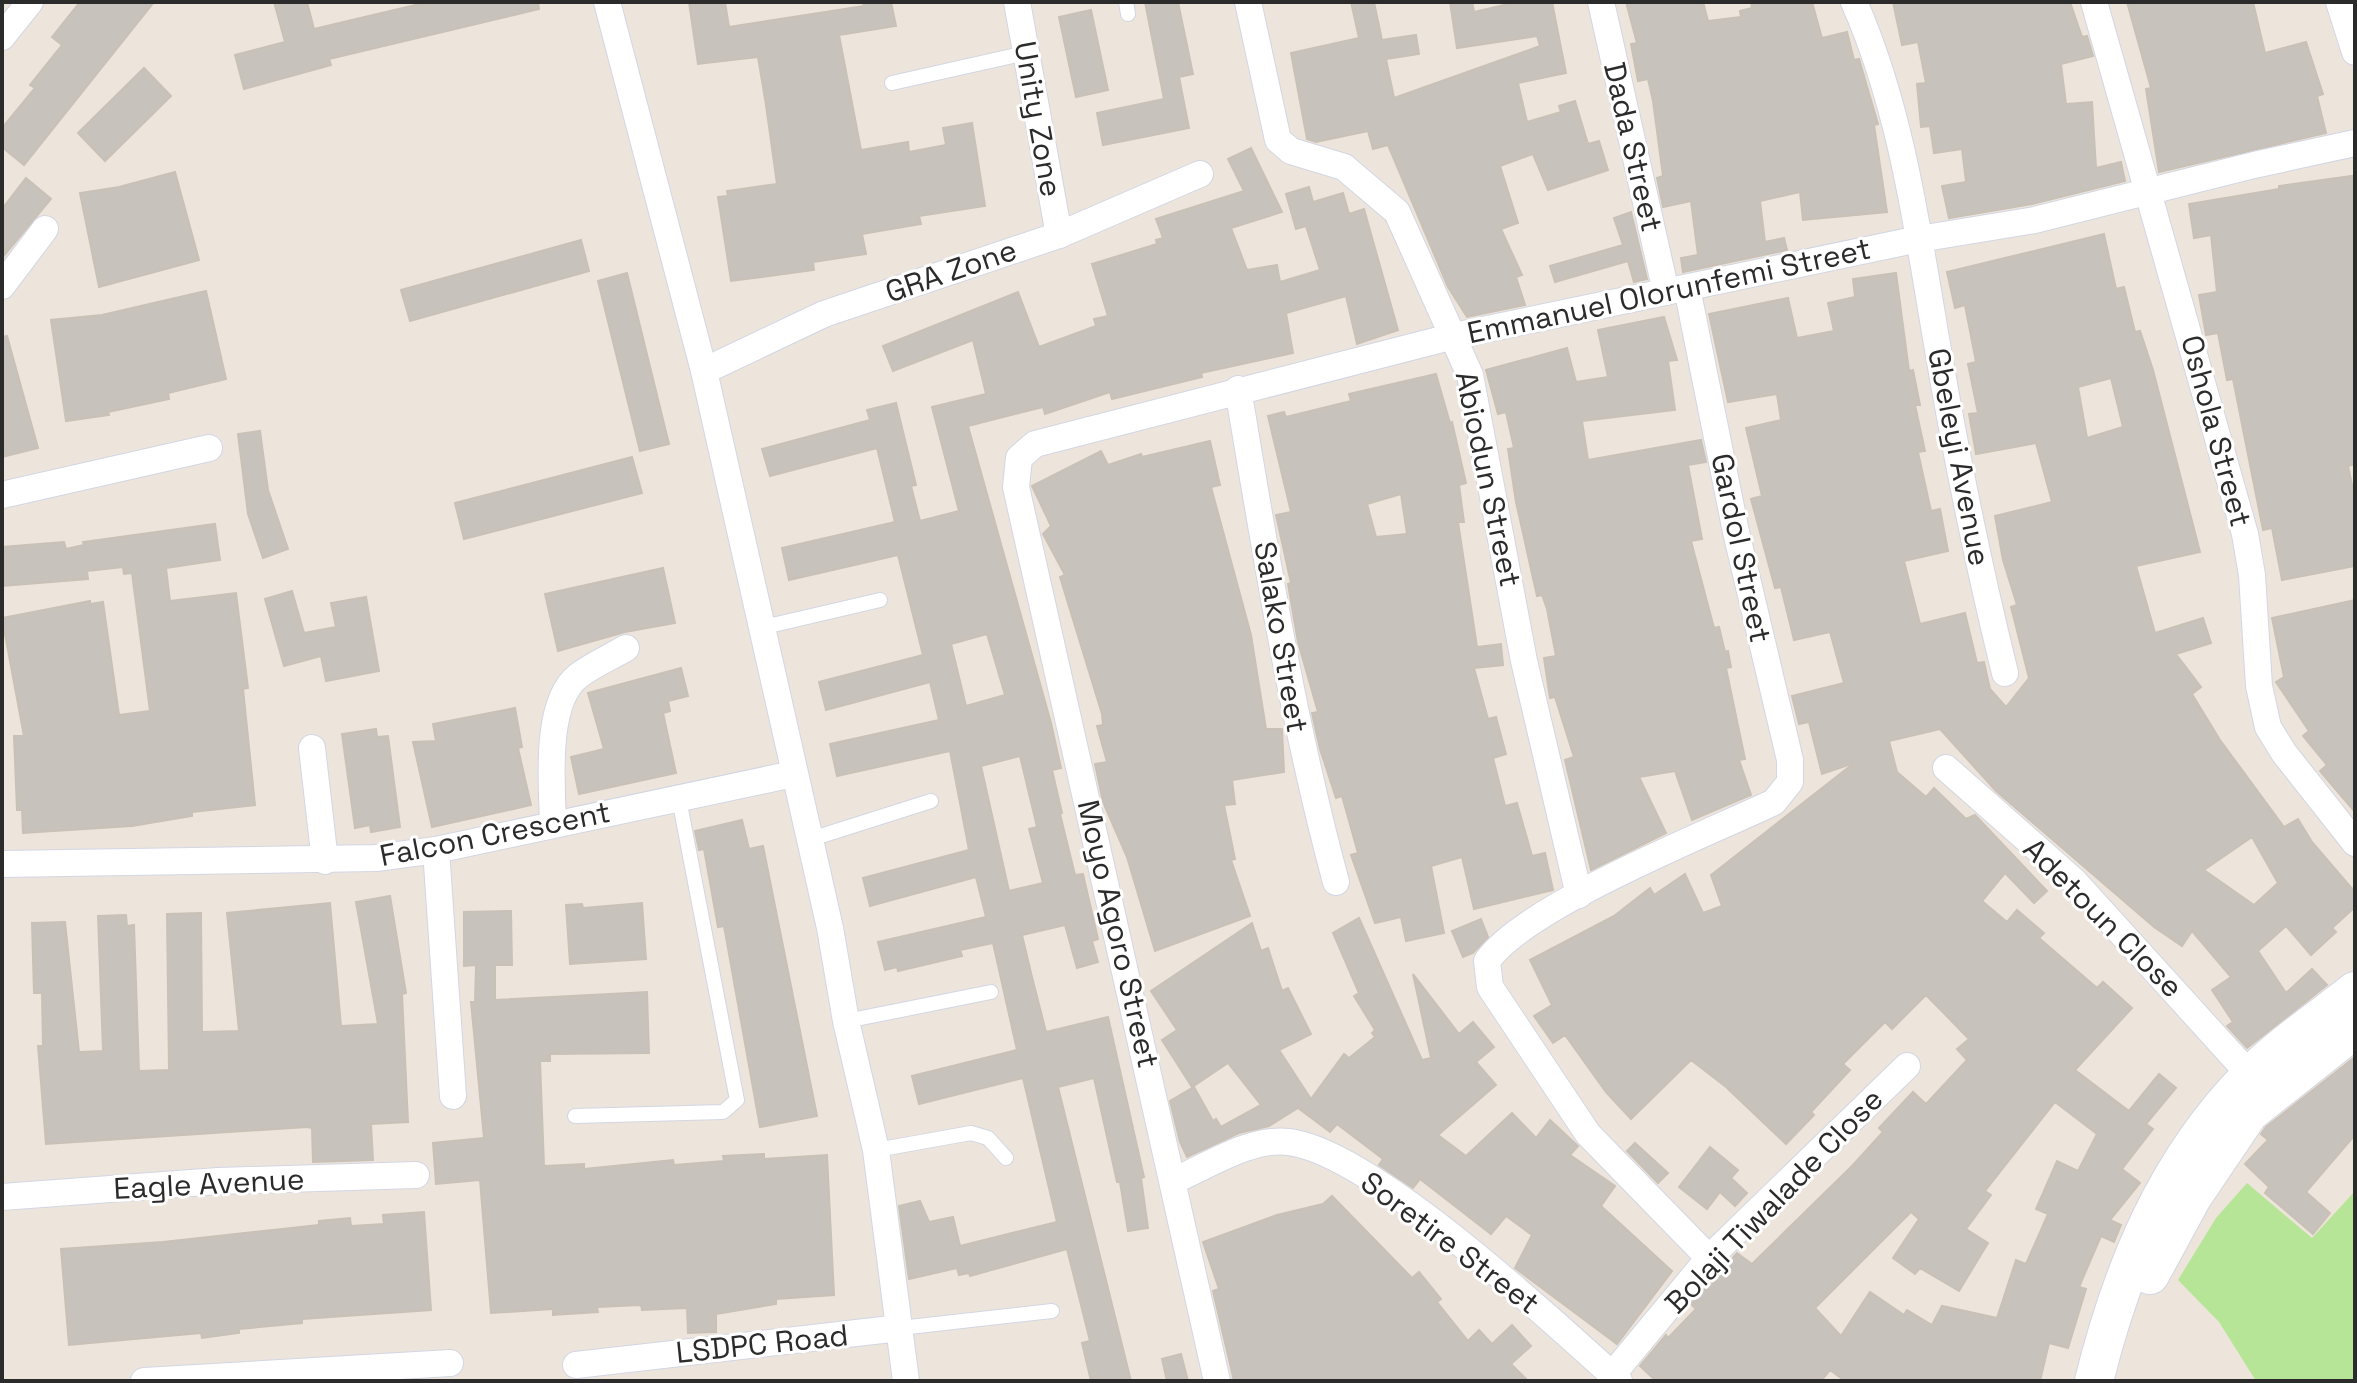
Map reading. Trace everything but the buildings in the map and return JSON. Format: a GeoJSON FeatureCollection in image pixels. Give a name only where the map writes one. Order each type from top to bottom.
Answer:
{"type":"FeatureCollection","features":[{"type":"Feature","properties":{"kind":"main road"},"geometry":{"type":"LineString","coordinates":[[2094,1381],[2127,1267],[2178,1167],[2251,1076],[2355,991]]}},
{"type":"Feature","properties":{"kind":"main road"},"geometry":{"type":"LineString","coordinates":[[2117,1381],[2151,1272],[2193,1196],[2249,1113],[2355,1029]]}},
{"type":"Feature","properties":{"kind":"street"},"geometry":{"type":"LineString","coordinates":[[2,37],[30,2]]}},
{"type":"Feature","properties":{"kind":"street"},"geometry":{"type":"LineString","coordinates":[[607,2],[704,371],[830,928],[846,1021],[876,1150],[906,1381]]}},
{"type":"Feature","properties":{"kind":"street","name":"Unity Zone"},"geometry":{"type":"LineString","coordinates":[[1017,2],[1059,235]]}},
{"type":"Feature","properties":{"kind":"street","name":"Abiodun Street"},"geometry":{"type":"LineString","coordinates":[[1248,2],[1278,140],[1291,151],[1344,167],[1397,212],[1470,375],[1524,661],[1579,895]]}},
{"type":"Feature","properties":{"kind":"street","name":"Dada Street"},"geometry":{"type":"LineString","coordinates":[[1601,2],[1676,290]]}},
{"type":"Feature","properties":{"kind":"street","name":"Gbeleyi Avenue"},"geometry":{"type":"LineString","coordinates":[[1854,2],[1878,58],[1905,160],[1975,553],[2005,673]]}},
{"type":"Feature","properties":{"kind":"street","name":"Oshola Street"},"geometry":{"type":"LineString","coordinates":[[2094,2],[2245,534],[2252,575],[2259,686],[2268,727],[2284,753],[2355,843]]}},
{"type":"Feature","properties":{"kind":"street"},"geometry":{"type":"LineString","coordinates":[[2339,2],[2355,52]]}},
{"type":"Feature","properties":{"kind":"street","name":"Emmanuel Olorunfemi Street"},"geometry":{"type":"LineString","coordinates":[[1016,487],[1019,458],[1035,444],[1238,389],[1454,336],[1919,239],[2035,220],[2355,143]]}},
{"type":"Feature","properties":{"kind":"street","name":"GRA Zone"},"geometry":{"type":"LineString","coordinates":[[704,371],[824,314],[1059,235],[1200,174]]}},
{"type":"Feature","properties":{"kind":"street"},"geometry":{"type":"LineString","coordinates":[[2,286],[45,229]]}},
{"type":"Feature","properties":{"kind":"street","name":"Gardol Street"},"geometry":{"type":"LineString","coordinates":[[1579,895],[1774,802],[1790,782],[1790,760],[1676,290]]}},
{"type":"Feature","properties":{"kind":"street","name":"Salako Street"},"geometry":{"type":"LineString","coordinates":[[1238,389],[1284,666],[1310,787],[1336,882]]}},
{"type":"Feature","properties":{"kind":"street"},"geometry":{"type":"LineString","coordinates":[[2,495],[209,448]]}},
{"type":"Feature","properties":{"kind":"street","name":"Moyo Agoro Street"},"geometry":{"type":"LineString","coordinates":[[1016,487],[1175,1180],[1217,1381]]}},
{"type":"Feature","properties":{"kind":"street"},"geometry":{"type":"LineString","coordinates":[[553,824],[551,751],[557,713],[576,678],[626,648]]}},
{"type":"Feature","properties":{"kind":"street"},"geometry":{"type":"LineString","coordinates":[[312,748],[325,861]]}},
{"type":"Feature","properties":{"kind":"street","name":"Adetoun Close"},"geometry":{"type":"LineString","coordinates":[[1946,768],[2074,881],[2251,1076]]}},
{"type":"Feature","properties":{"kind":"street","name":"Falcon Crescent"},"geometry":{"type":"LineString","coordinates":[[2,864],[325,861],[436,850],[793,774]]}},
{"type":"Feature","properties":{"kind":"street"},"geometry":{"type":"LineString","coordinates":[[436,850],[453,1096]]}},
{"type":"Feature","properties":{"kind":"street"},"geometry":{"type":"LineString","coordinates":[[1579,895],[1499,943],[1487,961],[1490,987],[1588,1134],[1709,1258]]}},
{"type":"Feature","properties":{"kind":"street","name":"Bolaji Tiwalade Close"},"geometry":{"type":"LineString","coordinates":[[1615,1378],[1709,1258],[1907,1066]]}},
{"type":"Feature","properties":{"kind":"street","name":"Soretire Street"},"geometry":{"type":"LineString","coordinates":[[1175,1180],[1263,1143],[1290,1142],[1324,1153],[1382,1185],[1500,1276],[1615,1378]]}},
{"type":"Feature","properties":{"kind":"street","name":"Eagle Avenue"},"geometry":{"type":"LineString","coordinates":[[2,1197],[218,1181],[416,1175]]}},
{"type":"Feature","properties":{"kind":"street","name":"LSDPC Road"},"geometry":{"type":"LineString","coordinates":[[576,1365],[900,1328]]}},
{"type":"Feature","properties":{"kind":"street"},"geometry":{"type":"LineString","coordinates":[[144,1381],[296,1377],[450,1363]]}},
{"type":"Feature","properties":{"kind":"lane"},"geometry":{"type":"LineString","coordinates":[[892,83],[1026,53]]}},
{"type":"Feature","properties":{"kind":"lane"},"geometry":{"type":"LineString","coordinates":[[760,628],[880,600]]}},
{"type":"Feature","properties":{"kind":"lane"},"geometry":{"type":"LineString","coordinates":[[575,1116],[723,1112],[737,1100],[679,799]]}},
{"type":"Feature","properties":{"kind":"lane"},"geometry":{"type":"LineString","coordinates":[[808,840],[931,801]]}},
{"type":"Feature","properties":{"kind":"lane"},"geometry":{"type":"LineString","coordinates":[[846,1021],[991,992]]}},
{"type":"Feature","properties":{"kind":"lane"},"geometry":{"type":"LineString","coordinates":[[876,1150],[971,1133],[988,1138],[1006,1158]]}},
{"type":"Feature","properties":{"kind":"lane"},"geometry":{"type":"LineString","coordinates":[[900,1328],[1052,1311]]}},
{"type":"Feature","properties":{"kind":"green space"},"geometry":{"type":"Polygon","coordinates":[[[2247,1183],[2312,1238],[2355,1191],[2355,1381],[2256,1381],[2219,1322],[2178,1280],[2216,1218],[2247,1183]]]}}]}
